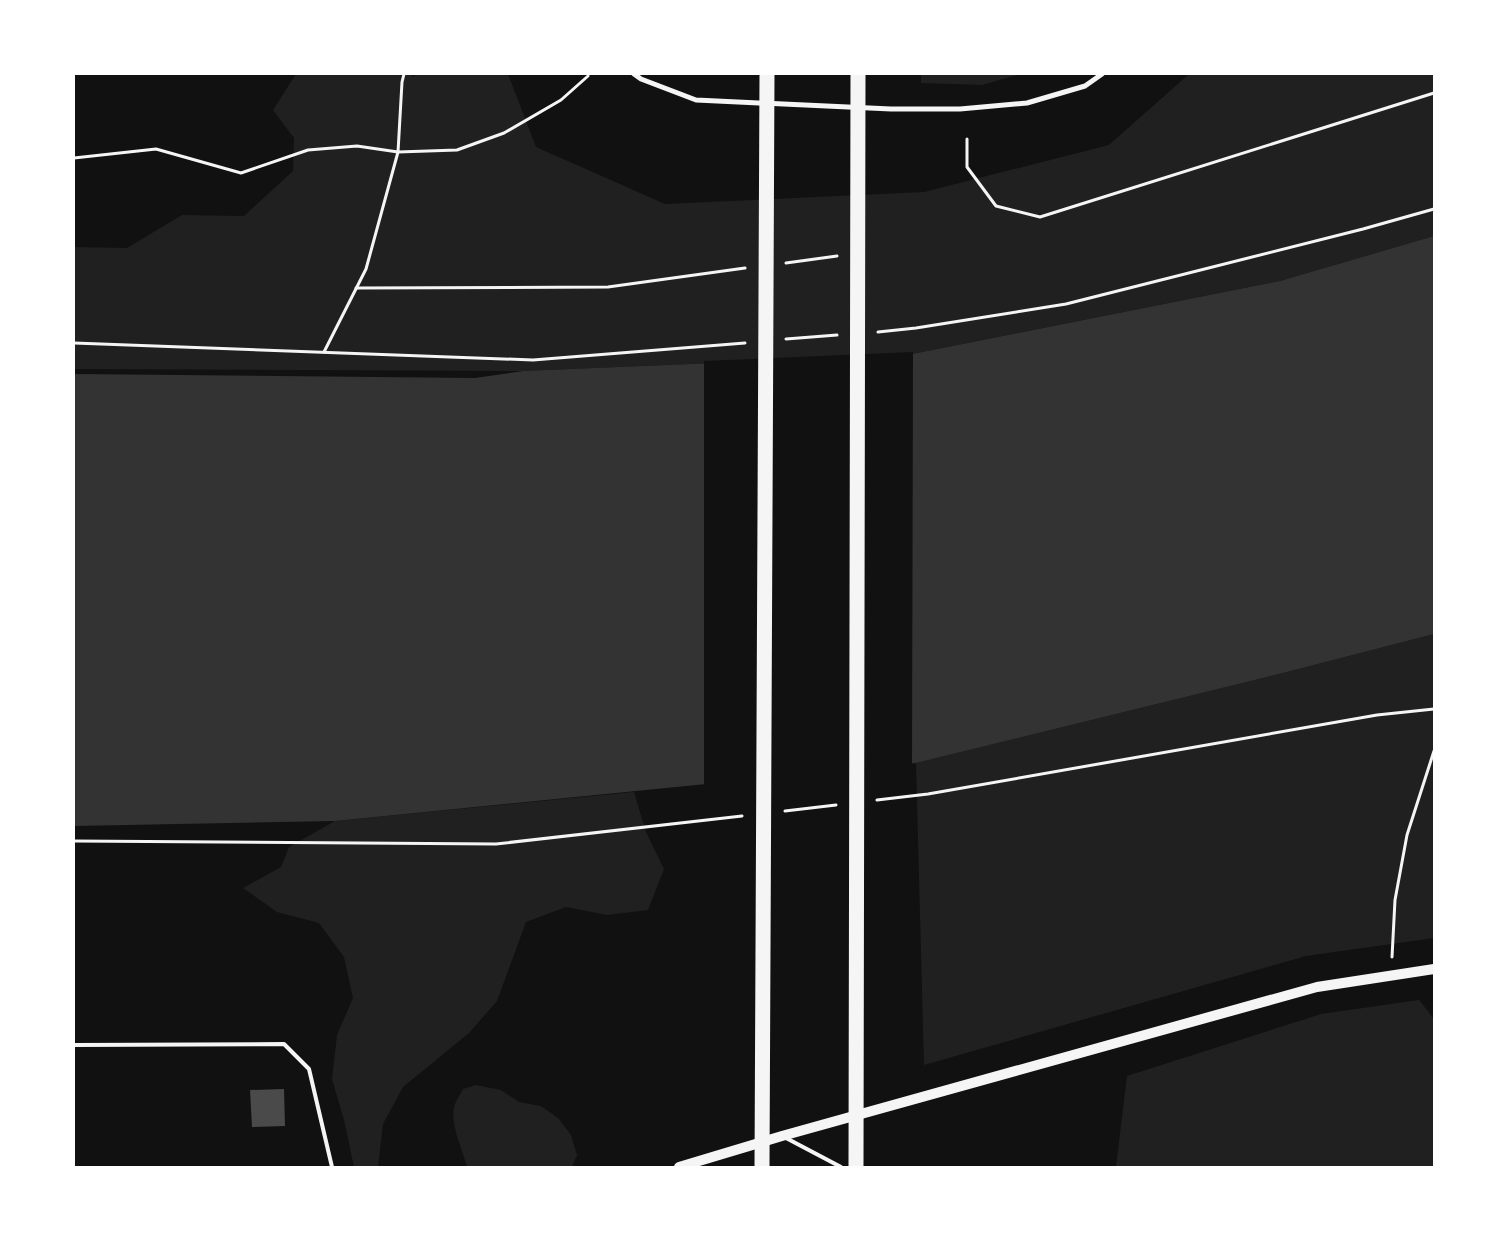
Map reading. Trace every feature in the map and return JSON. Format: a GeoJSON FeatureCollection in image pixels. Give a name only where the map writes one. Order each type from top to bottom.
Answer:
{"type":"FeatureCollection","features":[{"type":"Feature","properties":{"kind":"highway"},"geometry":{"type":"LineString","coordinates":[[762,1167],[767,74]]}},
{"type":"Feature","properties":{"kind":"highway"},"geometry":{"type":"LineString","coordinates":[[856,1167],[858,74]]}},
{"type":"Feature","properties":{"kind":"main road"},"geometry":{"type":"LineString","coordinates":[[679,1167],[782,1136],[1317,986],[1434,969]]}},
{"type":"Feature","properties":{"kind":"street"},"geometry":{"type":"LineString","coordinates":[[634,74],[641,79],[696,100],[921,109],[960,109],[1028,103],[1085,86],[1102,74]]}},
{"type":"Feature","properties":{"kind":"lane"},"geometry":{"type":"LineString","coordinates":[[74,1046],[284,1044],[309,1070],[332,1167]]}},
{"type":"Feature","properties":{"kind":"lane"},"geometry":{"type":"LineString","coordinates":[[782,1136],[841,1167]]}},
{"type":"Feature","properties":{"kind":"path"},"geometry":{"type":"LineString","coordinates":[[324,352],[366,269],[398,152],[404,74]]}},
{"type":"Feature","properties":{"kind":"path"},"geometry":{"type":"LineString","coordinates":[[74,158],[156,149],[241,173],[308,150],[357,146],[398,152],[457,150],[504,133],[562,100],[588,76]]}},
{"type":"Feature","properties":{"kind":"path"},"geometry":{"type":"LineString","coordinates":[[967,138],[967,167],[996,206],[1040,217],[1434,93]]}},
{"type":"Feature","properties":{"kind":"path"},"geometry":{"type":"LineString","coordinates":[[877,332],[916,328],[1066,304],[1363,229],[1434,208]]}},
{"type":"Feature","properties":{"kind":"path"},"geometry":{"type":"LineString","coordinates":[[356,288],[608,287]]}},
{"type":"Feature","properties":{"kind":"path"},"geometry":{"type":"LineString","coordinates":[[779,340],[838,335]]}},
{"type":"Feature","properties":{"kind":"path"},"geometry":{"type":"LineString","coordinates":[[74,343],[533,360],[749,342]]}},
{"type":"Feature","properties":{"kind":"path"},"geometry":{"type":"LineString","coordinates":[[1391,975],[1395,900],[1407,834],[1434,751]]}},
{"type":"Feature","properties":{"kind":"shaded area"},"geometry":{"type":"Polygon","coordinates":[[[296,74],[411,74],[414,77],[415,74],[508,74],[536,147],[665,204],[924,192],[1109,145],[1189,74],[1434,74],[1434,236],[1280,281],[907,355],[523,371],[74,369],[74,247],[127,248],[182,215],[244,216],[293,171],[294,138],[273,110],[296,74]]]}},
{"type":"Feature","properties":{"kind":"shaded area"},"geometry":{"type":"Polygon","coordinates":[[[921,74],[1021,74],[982,85],[921,83],[921,74]]]}},
{"type":"Feature","properties":{"kind":"shaded area"},"geometry":{"type":"Polygon","coordinates":[[[1434,236],[1434,634],[916,763],[335,821],[74,826],[74,374],[475,378],[523,371],[907,355],[1280,281],[1434,236]]]}},
{"type":"Feature","properties":{"kind":"shaded area"},"geometry":{"type":"Polygon","coordinates":[[[1434,634],[1434,938],[1306,956],[924,1065],[916,763],[1434,634]]]}},
{"type":"Feature","properties":{"kind":"shaded area"},"geometry":{"type":"Polygon","coordinates":[[[634,792],[646,832],[664,869],[648,910],[607,915],[566,907],[526,922],[497,1001],[469,1033],[403,1087],[383,1124],[378,1167],[354,1167],[344,1120],[332,1079],[337,1035],[353,998],[344,957],[319,923],[277,912],[243,888],[281,867],[289,847],[335,821],[634,792]]]}},
{"type":"Feature","properties":{"kind":"shaded area"},"geometry":{"type":"Polygon","coordinates":[[[1419,1000],[1434,1019],[1434,1167],[1116,1167],[1127,1076],[1321,1014],[1419,1000]]]}},
{"type":"Feature","properties":{"kind":"shaded area"},"geometry":{"type":"Polygon","coordinates":[[[476,1085],[501,1090],[519,1102],[541,1106],[558,1118],[571,1135],[577,1155],[572,1167],[467,1167],[455,1129],[453,1114],[455,1103],[463,1089],[476,1085]]]}},
{"type":"Feature","properties":{"kind":"pier"},"geometry":{"type":"Polygon","coordinates":[[[913,352],[912,766],[704,787],[704,361],[913,352]]]}},
{"type":"Feature","properties":{"kind":"building"},"geometry":{"type":"Polygon","coordinates":[[[284,1089],[285,1126],[252,1127],[250,1090],[284,1089]]]}}]}
